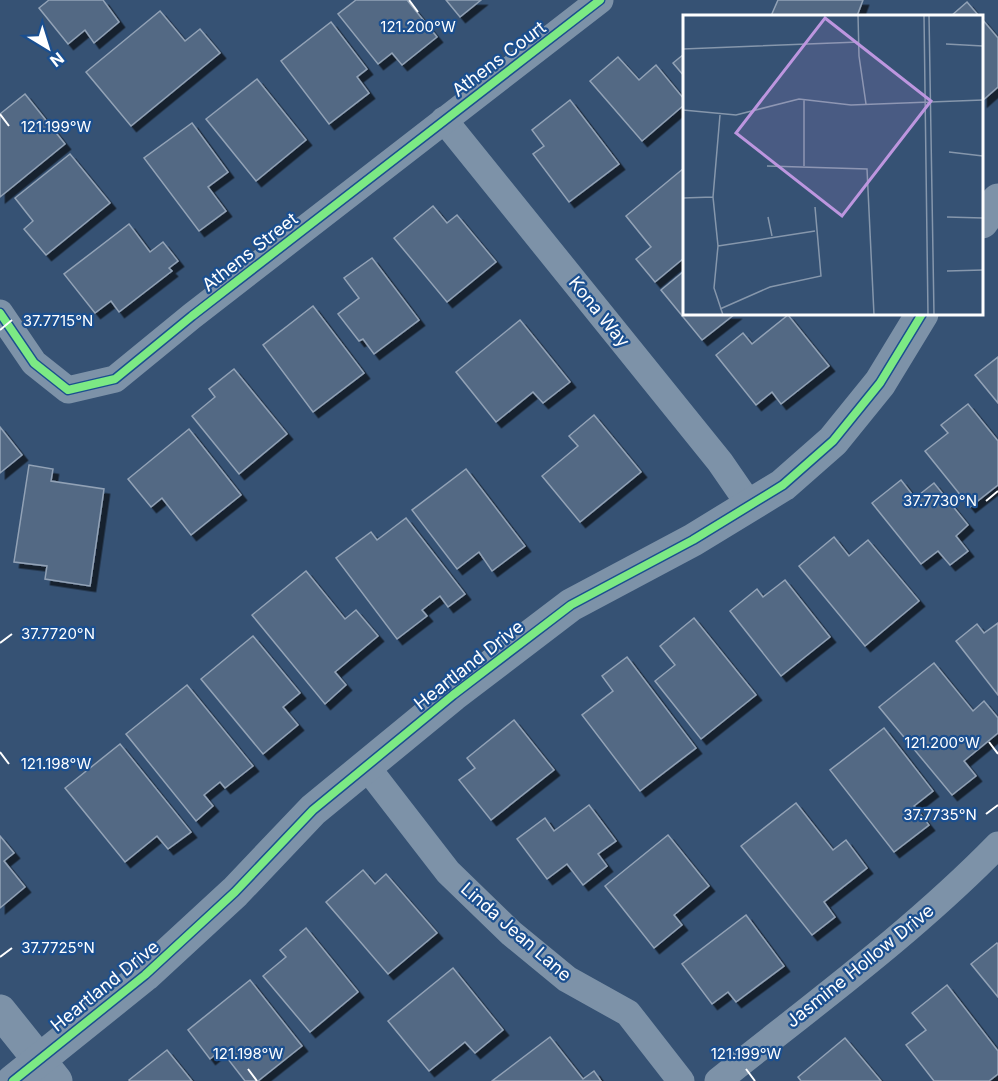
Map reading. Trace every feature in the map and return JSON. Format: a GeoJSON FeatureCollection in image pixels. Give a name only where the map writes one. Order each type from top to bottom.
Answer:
{"type":"FeatureCollection","features":[{"type":"Feature","properties":{"kind":"street","name":"Athens Court"},"geometry":{"type":"LineString","coordinates":[[444,120],[600,0]]}},
{"type":"Feature","properties":{"kind":"street","name":"Athens Street"},"geometry":{"type":"LineString","coordinates":[[0,313],[34,363],[68,390],[115,380],[444,120]]}},
{"type":"Feature","properties":{"kind":"street","name":"Kona Way"},"geometry":{"type":"LineString","coordinates":[[444,120],[720,462],[751,507]]}},
{"type":"Feature","properties":{"kind":"street"},"geometry":{"type":"LineString","coordinates":[[983,219],[998,200]]}},
{"type":"Feature","properties":{"kind":"street","name":"Heartland Drive"},"geometry":{"type":"LineString","coordinates":[[11,1081],[48,1070],[235,892],[312,810],[453,695],[571,605],[751,507],[783,485],[833,441],[879,383],[921,315]]}},
{"type":"Feature","properties":{"kind":"street","name":"Linda Jean Lane"},"geometry":{"type":"LineString","coordinates":[[366,766],[448,872],[512,933],[567,979],[628,1013],[681,1081]]}},
{"type":"Feature","properties":{"kind":"street","name":"Jasmine Hollow Drive"},"geometry":{"type":"LineString","coordinates":[[718,1081],[908,928],[966,878],[998,845]]}},
{"type":"Feature","properties":{"kind":"street"},"geometry":{"type":"LineString","coordinates":[[0,1011],[48,1070]]}},
{"type":"Feature","properties":{"kind":"street"},"geometry":{"type":"LineString","coordinates":[[0,1069],[11,1081]]}},
{"type":"Feature","properties":{"kind":"building"},"geometry":{"type":"Polygon","coordinates":[[[49,0],[103,0],[119,22],[94,43],[85,30],[68,44],[39,8],[49,0]]]}},
{"type":"Feature","properties":{"kind":"building"},"geometry":{"type":"Polygon","coordinates":[[[356,0],[407,0],[437,37],[402,65],[392,53],[378,64],[338,14],[356,0]]]}},
{"type":"Feature","properties":{"kind":"building"},"geometry":{"type":"Polygon","coordinates":[[[446,0],[481,0],[460,17],[446,0]]]}},
{"type":"Feature","properties":{"kind":"building"},"geometry":{"type":"Polygon","coordinates":[[[778,0],[863,0],[857,15],[771,15],[778,0]]]}},
{"type":"Feature","properties":{"kind":"building"},"geometry":{"type":"Polygon","coordinates":[[[967,2],[978,15],[952,15],[967,2]]]}},
{"type":"Feature","properties":{"kind":"building"},"geometry":{"type":"Polygon","coordinates":[[[160,11],[185,41],[200,29],[220,53],[131,126],[86,72],[160,11]]]}},
{"type":"Feature","properties":{"kind":"building"},"geometry":{"type":"Polygon","coordinates":[[[983,20],[998,38],[998,87],[983,100],[983,20]]]}},
{"type":"Feature","properties":{"kind":"building"},"geometry":{"type":"Polygon","coordinates":[[[331,22],[367,69],[357,77],[369,93],[329,124],[281,61],[331,22]]]}},
{"type":"Feature","properties":{"kind":"building"},"geometry":{"type":"Polygon","coordinates":[[[683,55],[683,75],[673,63],[683,55]]]}},
{"type":"Feature","properties":{"kind":"building"},"geometry":{"type":"Polygon","coordinates":[[[618,57],[639,80],[656,65],[683,98],[683,106],[642,141],[590,81],[618,57]]]}},
{"type":"Feature","properties":{"kind":"building"},"geometry":{"type":"Polygon","coordinates":[[[257,79],[306,140],[256,181],[206,119],[257,79]]]}},
{"type":"Feature","properties":{"kind":"building"},"geometry":{"type":"Polygon","coordinates":[[[25,94],[65,144],[0,197],[0,114],[25,94]]]}},
{"type":"Feature","properties":{"kind":"building"},"geometry":{"type":"Polygon","coordinates":[[[570,100],[619,164],[569,202],[533,154],[544,146],[532,130],[570,100]]]}},
{"type":"Feature","properties":{"kind":"building"},"geometry":{"type":"Polygon","coordinates":[[[192,123],[228,172],[208,187],[226,211],[199,231],[144,158],[192,123]]]}},
{"type":"Feature","properties":{"kind":"building"},"geometry":{"type":"Polygon","coordinates":[[[70,154],[110,203],[46,255],[24,229],[33,221],[15,198],[70,154]]]}},
{"type":"Feature","properties":{"kind":"building"},"geometry":{"type":"Polygon","coordinates":[[[683,169],[683,259],[655,282],[636,259],[651,247],[626,216],[683,169]]]}},
{"type":"Feature","properties":{"kind":"building"},"geometry":{"type":"Polygon","coordinates":[[[433,206],[447,223],[457,215],[496,262],[447,302],[394,238],[433,206]]]}},
{"type":"Feature","properties":{"kind":"building"},"geometry":{"type":"Polygon","coordinates":[[[129,224],[150,252],[163,242],[178,261],[169,268],[172,271],[119,312],[111,301],[95,313],[64,274],[129,224]]]}},
{"type":"Feature","properties":{"kind":"building"},"geometry":{"type":"Polygon","coordinates":[[[372,258],[419,320],[374,354],[363,339],[359,341],[338,314],[359,298],[344,278],[372,258]]]}},
{"type":"Feature","properties":{"kind":"building"},"geometry":{"type":"Polygon","coordinates":[[[683,272],[683,315],[734,315],[702,340],[661,290],[683,272]]]}},
{"type":"Feature","properties":{"kind":"building"},"geometry":{"type":"Polygon","coordinates":[[[313,306],[364,373],[313,412],[263,345],[313,306]]]}},
{"type":"Feature","properties":{"kind":"building"},"geometry":{"type":"Polygon","coordinates":[[[788,315],[829,366],[781,404],[772,392],[756,405],[716,355],[743,333],[752,344],[788,315]]]}},
{"type":"Feature","properties":{"kind":"building"},"geometry":{"type":"Polygon","coordinates":[[[520,320],[570,382],[543,403],[533,392],[496,422],[456,372],[520,320]]]}},
{"type":"Feature","properties":{"kind":"building"},"geometry":{"type":"Polygon","coordinates":[[[998,357],[998,403],[975,375],[998,357]]]}},
{"type":"Feature","properties":{"kind":"building"},"geometry":{"type":"Polygon","coordinates":[[[234,369],[287,434],[239,474],[192,416],[215,397],[209,389],[234,369]]]}},
{"type":"Feature","properties":{"kind":"building"},"geometry":{"type":"Polygon","coordinates":[[[968,404],[998,441],[998,485],[970,507],[925,451],[948,433],[941,425],[968,404]]]}},
{"type":"Feature","properties":{"kind":"building"},"geometry":{"type":"Polygon","coordinates":[[[594,415],[641,472],[580,522],[542,476],[578,446],[569,436],[594,415]]]}},
{"type":"Feature","properties":{"kind":"building"},"geometry":{"type":"Polygon","coordinates":[[[0,427],[22,455],[0,473],[0,427]]]}},
{"type":"Feature","properties":{"kind":"building"},"geometry":{"type":"Polygon","coordinates":[[[189,429],[241,495],[191,535],[162,498],[151,507],[128,479],[189,429]]]}},
{"type":"Feature","properties":{"kind":"building"},"geometry":{"type":"Polygon","coordinates":[[[29,465],[53,469],[51,481],[104,489],[90,586],[45,579],[47,566],[14,562],[29,465]]]}},
{"type":"Feature","properties":{"kind":"building"},"geometry":{"type":"Polygon","coordinates":[[[466,469],[525,546],[492,571],[479,552],[457,569],[412,510],[466,469]]]}},
{"type":"Feature","properties":{"kind":"building"},"geometry":{"type":"Polygon","coordinates":[[[901,480],[915,498],[934,483],[968,525],[956,536],[968,551],[950,565],[938,551],[921,564],[872,503],[901,480]]]}},
{"type":"Feature","properties":{"kind":"building"},"geometry":{"type":"Polygon","coordinates":[[[406,518],[465,594],[448,607],[440,596],[422,610],[427,616],[397,639],[336,558],[371,532],[377,540],[406,518]]]}},
{"type":"Feature","properties":{"kind":"building"},"geometry":{"type":"Polygon","coordinates":[[[834,537],[849,556],[868,540],[919,601],[865,646],[799,566],[834,537]]]}},
{"type":"Feature","properties":{"kind":"building"},"geometry":{"type":"Polygon","coordinates":[[[306,571],[345,619],[356,610],[378,636],[335,672],[346,685],[325,704],[252,615],[306,571]]]}},
{"type":"Feature","properties":{"kind":"building"},"geometry":{"type":"Polygon","coordinates":[[[785,580],[830,637],[781,676],[730,611],[757,589],[763,597],[785,580]]]}},
{"type":"Feature","properties":{"kind":"building"},"geometry":{"type":"Polygon","coordinates":[[[694,618],[756,695],[701,739],[655,681],[675,665],[660,646],[694,618]]]}},
{"type":"Feature","properties":{"kind":"building"},"geometry":{"type":"Polygon","coordinates":[[[998,623],[998,695],[956,641],[977,624],[984,633],[998,623]]]}},
{"type":"Feature","properties":{"kind":"building"},"geometry":{"type":"Polygon","coordinates":[[[253,636],[300,693],[283,707],[298,725],[263,754],[201,679],[253,636]]]}},
{"type":"Feature","properties":{"kind":"building"},"geometry":{"type":"Polygon","coordinates":[[[627,657],[696,748],[640,791],[582,715],[613,691],[602,676],[627,657]]]}},
{"type":"Feature","properties":{"kind":"building"},"geometry":{"type":"Polygon","coordinates":[[[934,663],[973,711],[984,701],[998,718],[998,733],[964,761],[976,776],[952,795],[879,707],[934,663]]]}},
{"type":"Feature","properties":{"kind":"building"},"geometry":{"type":"Polygon","coordinates":[[[187,685],[253,766],[225,788],[220,782],[204,795],[213,806],[196,821],[126,734],[187,685]]]}},
{"type":"Feature","properties":{"kind":"building"},"geometry":{"type":"Polygon","coordinates":[[[514,720],[554,770],[491,820],[459,780],[475,768],[467,758],[514,720]]]}},
{"type":"Feature","properties":{"kind":"building"},"geometry":{"type":"Polygon","coordinates":[[[884,728],[933,791],[914,806],[929,825],[894,852],[830,770],[884,728]]]}},
{"type":"Feature","properties":{"kind":"building"},"geometry":{"type":"Polygon","coordinates":[[[120,744],[191,832],[168,849],[157,836],[125,862],[65,788],[120,744]]]}},
{"type":"Feature","properties":{"kind":"building"},"geometry":{"type":"Polygon","coordinates":[[[796,803],[833,850],[846,840],[867,868],[824,902],[835,917],[812,935],[741,846],[796,803]]]}},
{"type":"Feature","properties":{"kind":"building"},"geometry":{"type":"Polygon","coordinates":[[[589,805],[616,841],[598,854],[607,866],[583,885],[567,864],[547,879],[517,839],[545,818],[554,831],[589,805]]]}},
{"type":"Feature","properties":{"kind":"building"},"geometry":{"type":"Polygon","coordinates":[[[668,835],[709,886],[674,915],[682,925],[654,948],[605,886],[668,835]]]}},
{"type":"Feature","properties":{"kind":"building"},"geometry":{"type":"Polygon","coordinates":[[[0,836],[14,853],[4,861],[25,887],[0,908],[0,836]]]}},
{"type":"Feature","properties":{"kind":"building"},"geometry":{"type":"Polygon","coordinates":[[[363,870],[375,884],[386,874],[437,933],[388,974],[326,902],[363,870]]]}},
{"type":"Feature","properties":{"kind":"building"},"geometry":{"type":"Polygon","coordinates":[[[746,915],[784,966],[736,1002],[728,992],[712,1004],[682,964],[746,915]]]}},
{"type":"Feature","properties":{"kind":"building"},"geometry":{"type":"Polygon","coordinates":[[[306,928],[358,992],[310,1032],[263,976],[286,957],[280,950],[306,928]]]}},
{"type":"Feature","properties":{"kind":"building"},"geometry":{"type":"Polygon","coordinates":[[[998,944],[998,997],[971,964],[998,944]]]}},
{"type":"Feature","properties":{"kind":"building"},"geometry":{"type":"Polygon","coordinates":[[[453,968],[503,1030],[475,1053],[465,1042],[429,1071],[388,1021],[453,968]]]}},
{"type":"Feature","properties":{"kind":"building"},"geometry":{"type":"Polygon","coordinates":[[[250,980],[302,1046],[258,1081],[245,1081],[221,1050],[210,1059],[188,1030],[250,980]]]}},
{"type":"Feature","properties":{"kind":"building"},"geometry":{"type":"Polygon","coordinates":[[[947,985],[998,1051],[998,1074],[989,1081],[934,1081],[906,1045],[926,1030],[912,1013],[947,985]]]}},
{"type":"Feature","properties":{"kind":"building"},"geometry":{"type":"Polygon","coordinates":[[[550,1037],[583,1079],[594,1071],[601,1081],[492,1081],[550,1037]]]}},
{"type":"Feature","properties":{"kind":"building"},"geometry":{"type":"Polygon","coordinates":[[[845,1038],[881,1081],[801,1081],[798,1077],[845,1038]]]}},
{"type":"Feature","properties":{"kind":"building"},"geometry":{"type":"Polygon","coordinates":[[[167,1050],[192,1081],[129,1080],[167,1050]]]}},
{"type":"Feature","properties":{"kind":"cycle path"},"geometry":{"type":"LineString","coordinates":[[0,313],[34,363],[68,390],[115,379],[192,316],[600,0]]}},
{"type":"Feature","properties":{"kind":"cycle path"},"geometry":{"type":"LineString","coordinates":[[13,1081],[145,975],[235,892],[313,810],[453,695],[571,605],[693,540],[783,485],[833,441],[880,383],[921,315]]}}]}
